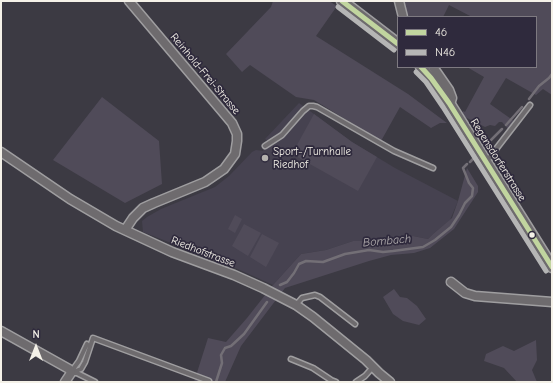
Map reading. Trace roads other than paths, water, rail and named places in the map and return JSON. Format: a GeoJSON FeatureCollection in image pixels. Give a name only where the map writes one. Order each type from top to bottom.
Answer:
{"type":"FeatureCollection","features":[{"type":"Feature","properties":{"kind":"street","name":"Reinhold-Frei-Strasse"},"geometry":{"type":"LineString","coordinates":[[124,230],[143,208],[154,202],[205,182],[224,169],[235,154],[237,141],[237,134],[232,123],[129,1]]}},
{"type":"Feature","properties":{"kind":"street"},"geometry":{"type":"LineString","coordinates":[[342,1],[397,43]]}},
{"type":"Feature","properties":{"kind":"street"},"geometry":{"type":"LineString","coordinates":[[399,1],[403,16]]}},
{"type":"Feature","properties":{"kind":"street","name":"Regensdorferstrasse"},"geometry":{"type":"LineString","coordinates":[[422,68],[449,103],[552,267]]}},
{"type":"Feature","properties":{"kind":"street"},"geometry":{"type":"LineString","coordinates":[[434,68],[449,90],[452,98],[449,103]]}},
{"type":"Feature","properties":{"kind":"street","name":"Riedhofstrasse"},"geometry":{"type":"LineString","coordinates":[[1,152],[70,199],[124,230],[172,252],[256,285],[296,305],[366,360],[390,382]]}},
{"type":"Feature","properties":{"kind":"street"},"geometry":{"type":"LineString","coordinates":[[451,282],[465,293],[475,296],[552,302]]}},
{"type":"Feature","properties":{"kind":"street"},"geometry":{"type":"LineString","coordinates":[[1,331],[69,369],[71,373],[65,382]]}},
{"type":"Feature","properties":{"kind":"lane"},"geometry":{"type":"LineString","coordinates":[[486,162],[530,105]]}},
{"type":"Feature","properties":{"kind":"lane"},"geometry":{"type":"LineString","coordinates":[[265,146],[282,135],[303,111],[309,106],[313,106],[318,107],[394,151],[433,168]]}},
{"type":"Feature","properties":{"kind":"lane"},"geometry":{"type":"LineString","coordinates":[[296,305],[302,298],[315,295],[320,297],[354,324]]}},
{"type":"Feature","properties":{"kind":"lane"},"geometry":{"type":"LineString","coordinates":[[71,373],[81,369],[85,362],[93,338],[209,380]]}},
{"type":"Feature","properties":{"kind":"lane"},"geometry":{"type":"LineString","coordinates":[[71,373],[79,361],[86,344]]}},
{"type":"Feature","properties":{"kind":"lane"},"geometry":{"type":"LineString","coordinates":[[291,358],[313,368],[336,382]]}},
{"type":"Feature","properties":{"kind":"lane"},"geometry":{"type":"LineString","coordinates":[[356,382],[365,376],[373,367]]}},
{"type":"Feature","properties":{"kind":"lane"},"geometry":{"type":"LineString","coordinates":[[71,373],[77,373],[95,382]]}},
{"type":"Feature","properties":{"kind":"waterway","name":"Bombach"},"geometry":{"type":"LineString","coordinates":[[529,99],[539,86],[552,74]]}},
{"type":"Feature","properties":{"kind":"waterway","name":"Bombach"},"geometry":{"type":"LineString","coordinates":[[506,125],[522,107]]}},
{"type":"Feature","properties":{"kind":"waterway"},"geometry":{"type":"LineString","coordinates":[[491,140],[502,129]]}},
{"type":"Feature","properties":{"kind":"waterway","name":"Bombach"},"geometry":{"type":"LineString","coordinates":[[470,162],[473,159]]}},
{"type":"Feature","properties":{"kind":"waterway","name":"Bombach"},"geometry":{"type":"LineString","coordinates":[[280,285],[287,282],[299,264],[306,261],[323,262],[345,254],[369,250],[383,252],[423,247],[435,240],[451,227],[465,203],[472,196],[473,188],[469,183],[463,168],[467,164]]}},
{"type":"Feature","properties":{"kind":"waterway","name":"Bombach"},"geometry":{"type":"LineString","coordinates":[[216,382],[222,363],[221,355],[225,348],[231,346],[244,334],[267,302]]}},
{"type":"Feature","properties":{"kind":"place","name":"Sport-/Turnhalle Riedhof"},"geometry":{"type":"Point","coordinates":[265,158]}}]}
